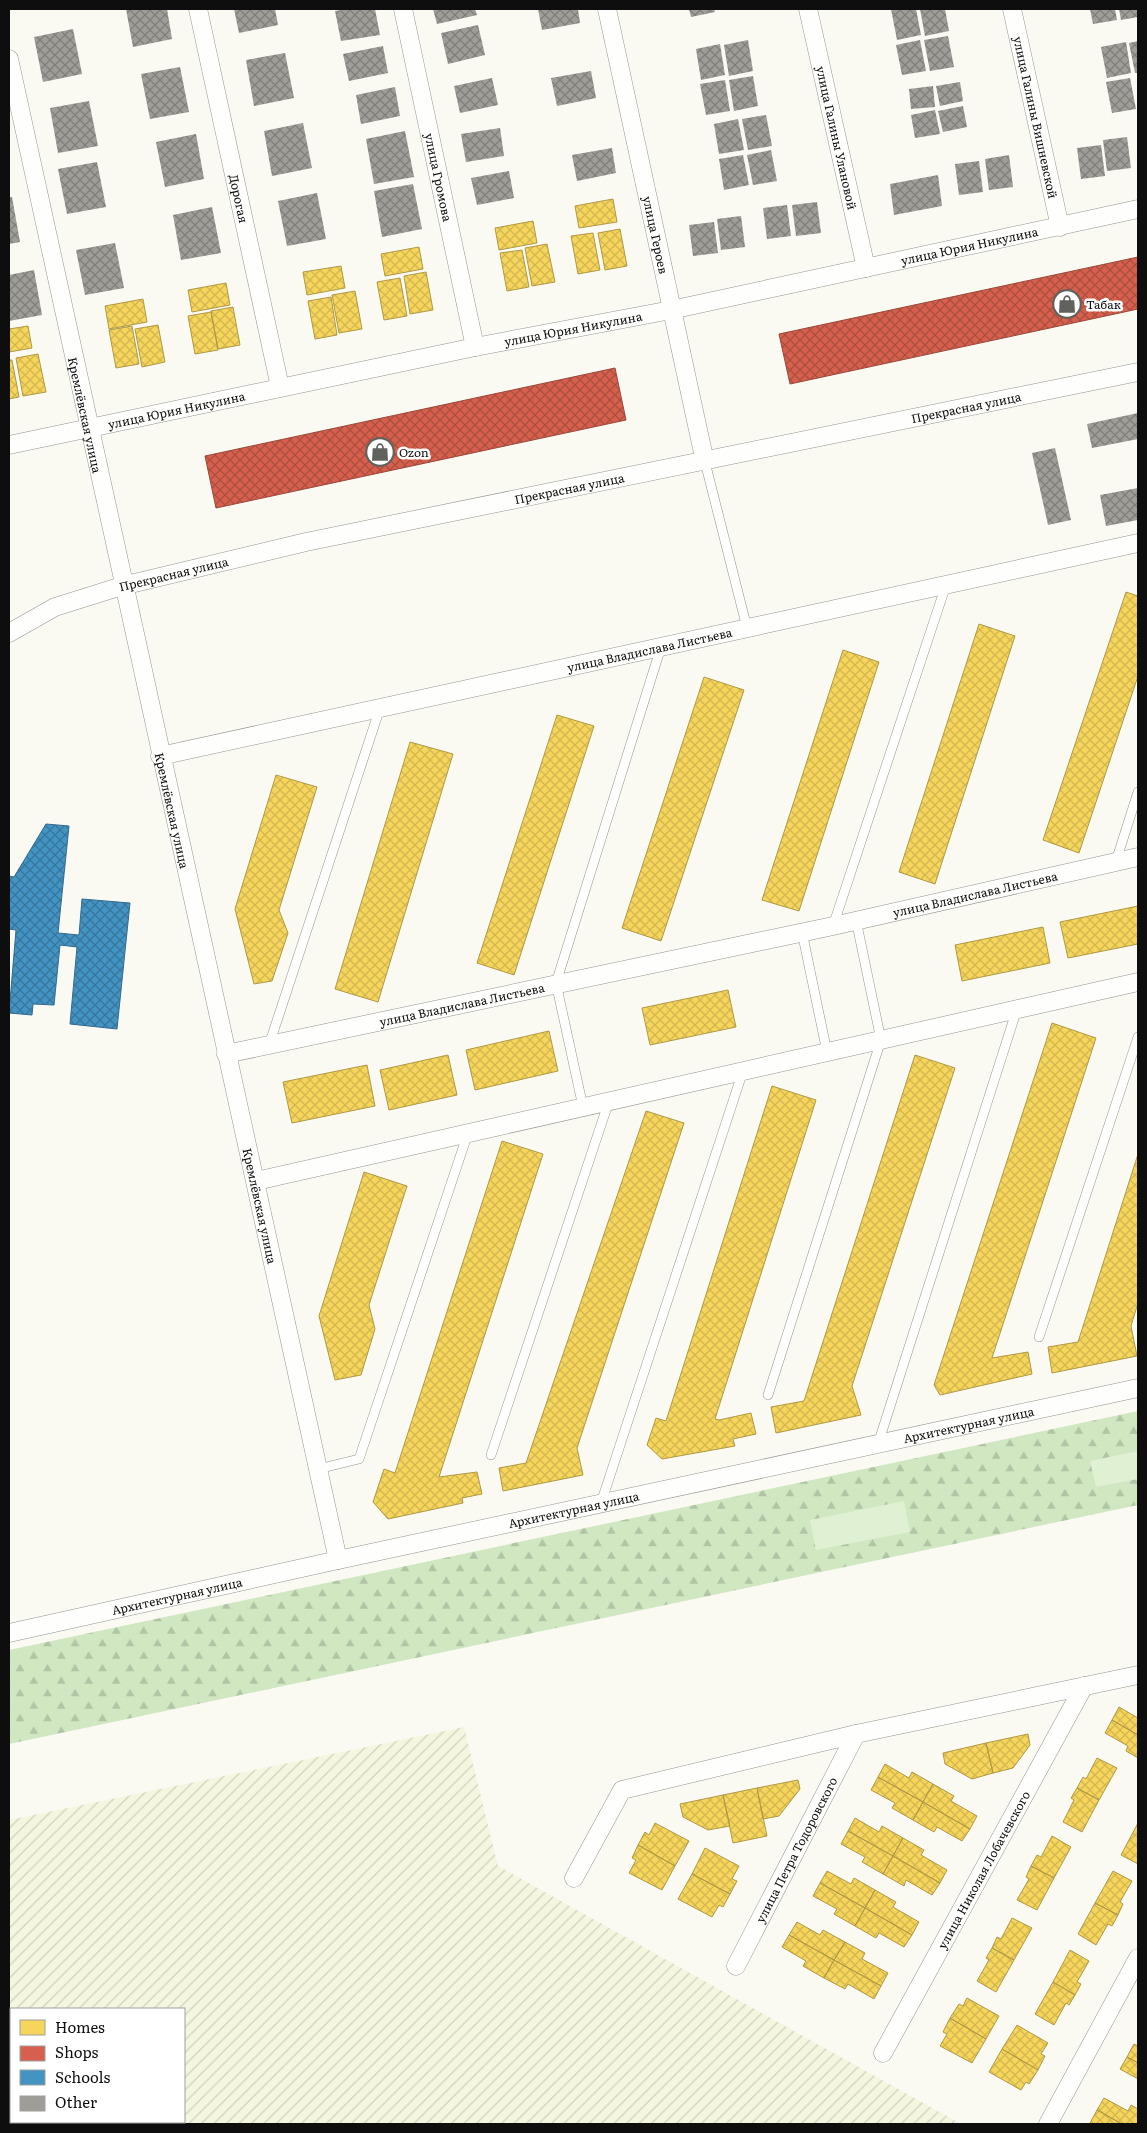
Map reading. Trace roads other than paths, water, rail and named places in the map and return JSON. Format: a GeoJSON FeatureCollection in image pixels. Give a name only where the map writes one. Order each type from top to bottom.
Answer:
{"type":"FeatureCollection","features":[{"type":"Feature","properties":{"kind":"street","name":"Дорогая"},"geometry":{"type":"LineString","coordinates":[[198,9],[280,388]]}},
{"type":"Feature","properties":{"kind":"street","name":"улица Громова"},"geometry":{"type":"LineString","coordinates":[[402,9],[475,347]]}},
{"type":"Feature","properties":{"kind":"street","name":"улица Героев"},"geometry":{"type":"LineString","coordinates":[[607,9],[705,462]]}},
{"type":"Feature","properties":{"kind":"street","name":"улица Галины Улановой"},"geometry":{"type":"LineString","coordinates":[[808,9],[866,268]]}},
{"type":"Feature","properties":{"kind":"street","name":"улица Галины Вишневской"},"geometry":{"type":"LineString","coordinates":[[1012,9],[1060,227]]}},
{"type":"Feature","properties":{"kind":"street","name":"Кремлёвская улица"},"geometry":{"type":"LineString","coordinates":[[9,59],[86,427],[226,1054],[256,1180],[338,1560]]}},
{"type":"Feature","properties":{"kind":"street","name":"улица Юрия Никулина"},"geometry":{"type":"LineString","coordinates":[[9,445],[86,427],[475,347],[672,310],[1138,209]]}},
{"type":"Feature","properties":{"kind":"street","name":"Прекрасная улица"},"geometry":{"type":"LineString","coordinates":[[9,633],[56,608],[122,586],[306,542],[1138,372]]}},
{"type":"Feature","properties":{"kind":"street","name":"улица Владислава Листьева"},"geometry":{"type":"LineString","coordinates":[[160,756],[1138,543]]}},
{"type":"Feature","properties":{"kind":"street","name":"улица Владислава Листьева"},"geometry":{"type":"LineString","coordinates":[[226,1054],[833,926],[1138,856]]}},
{"type":"Feature","properties":{"kind":"street"},"geometry":{"type":"LineString","coordinates":[[256,1180],[1138,982]]}},
{"type":"Feature","properties":{"kind":"street","name":"Архитектурная улица"},"geometry":{"type":"LineString","coordinates":[[9,1633],[600,1503],[1138,1388]]}},
{"type":"Feature","properties":{"kind":"street"},"geometry":{"type":"LineString","coordinates":[[574,1878],[622,1790],[856,1734],[1138,1675]]}},
{"type":"Feature","properties":{"kind":"street","name":"улица Николая Лобачевского"},"geometry":{"type":"LineString","coordinates":[[883,2053],[1084,1686]]}},
{"type":"Feature","properties":{"kind":"street","name":"улица Петра Тодоровского"},"geometry":{"type":"LineString","coordinates":[[736,1966],[856,1734]]}},
{"type":"Feature","properties":{"kind":"street"},"geometry":{"type":"LineString","coordinates":[[1048,2124],[1138,1958]]}},
{"type":"Feature","properties":{"kind":"lane"},"geometry":{"type":"LineString","coordinates":[[705,462],[748,628]]}},
{"type":"Feature","properties":{"kind":"lane"},"geometry":{"type":"LineString","coordinates":[[833,926],[946,585]]}},
{"type":"Feature","properties":{"kind":"lane"},"geometry":{"type":"LineString","coordinates":[[583,1107],[556,984],[661,647]]}},
{"type":"Feature","properties":{"kind":"lane"},"geometry":{"type":"LineString","coordinates":[[269,1045],[380,708]]}},
{"type":"Feature","properties":{"kind":"lane"},"geometry":{"type":"LineString","coordinates":[[1116,861],[1138,792]]}},
{"type":"Feature","properties":{"kind":"lane"},"geometry":{"type":"LineString","coordinates":[[768,1394],[882,1040],[856,920]]}},
{"type":"Feature","properties":{"kind":"lane"},"geometry":{"type":"LineString","coordinates":[[802,932],[827,1052]]}},
{"type":"Feature","properties":{"kind":"lane"},"geometry":{"type":"LineString","coordinates":[[878,1444],[1018,1009]]}},
{"type":"Feature","properties":{"kind":"lane"},"geometry":{"type":"LineString","coordinates":[[1039,1337],[1138,1037]]}},
{"type":"Feature","properties":{"kind":"lane"},"geometry":{"type":"LineString","coordinates":[[600,1503],[744,1071]]}},
{"type":"Feature","properties":{"kind":"lane"},"geometry":{"type":"LineString","coordinates":[[491,1455],[609,1101]]}},
{"type":"Feature","properties":{"kind":"lane"},"geometry":{"type":"LineString","coordinates":[[318,1469],[359,1459],[468,1133]]}},
{"type":"Feature","properties":{"kind":"place","name":"Табак"},"geometry":{"type":"Point","coordinates":[1067,304]}},
{"type":"Feature","properties":{"kind":"place","name":"Ozon"},"geometry":{"type":"Point","coordinates":[380,452]}}]}
